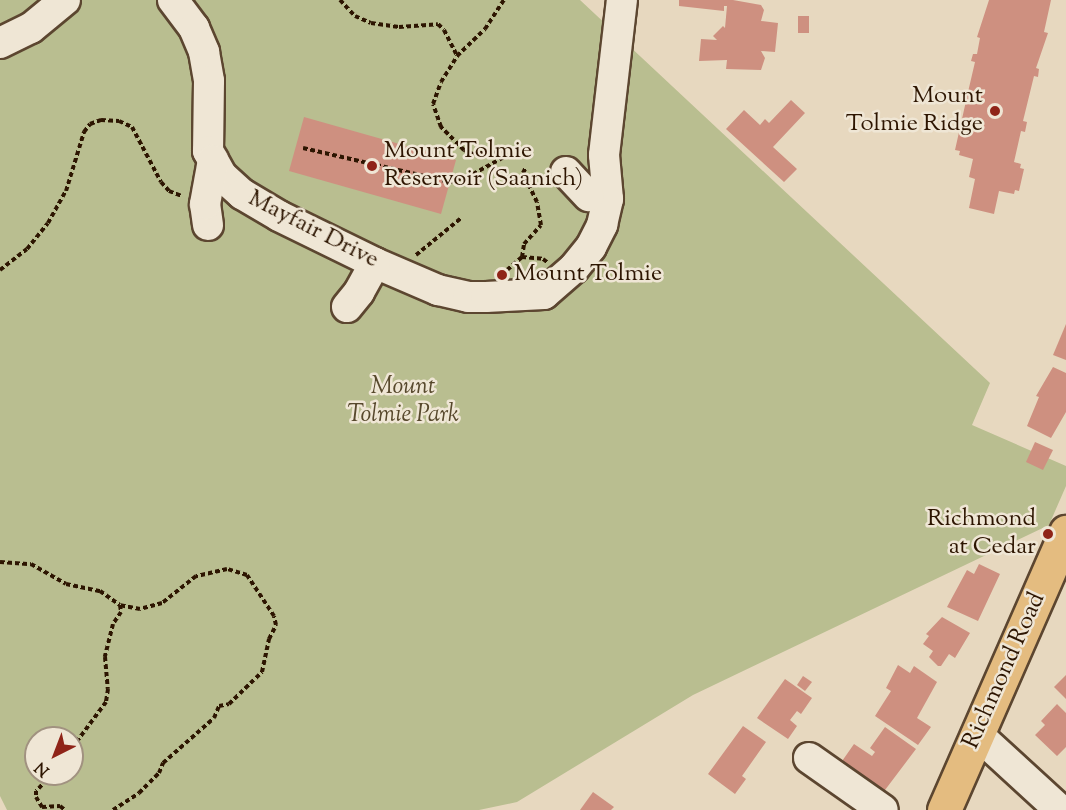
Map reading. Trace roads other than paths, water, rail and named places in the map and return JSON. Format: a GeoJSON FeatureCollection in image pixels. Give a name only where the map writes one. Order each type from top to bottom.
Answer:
{"type":"FeatureCollection","features":[{"type":"Feature","properties":{"kind":"main road","name":"Richmond Road"},"geometry":{"type":"LineString","coordinates":[[944,810],[1066,532]]}},
{"type":"Feature","properties":{"kind":"street"},"geometry":{"type":"LineString","coordinates":[[0,43],[31,28],[65,0]]}},
{"type":"Feature","properties":{"kind":"street","name":"Mayfair Drive"},"geometry":{"type":"LineString","coordinates":[[174,0],[194,28],[208,65],[208,151],[222,176],[242,194],[279,216],[375,263],[438,290],[468,297],[512,285],[561,261],[580,228],[588,196],[604,155]]}},
{"type":"Feature","properties":{"kind":"street","name":"Mayfair Drive"},"geometry":{"type":"LineString","coordinates":[[512,285],[544,294],[555,287],[591,247],[602,225],[608,199],[604,155],[622,0]]}},
{"type":"Feature","properties":{"kind":"street"},"geometry":{"type":"LineString","coordinates":[[207,214],[213,160]]}},
{"type":"Feature","properties":{"kind":"street"},"geometry":{"type":"LineString","coordinates":[[566,171],[588,196]]}},
{"type":"Feature","properties":{"kind":"street"},"geometry":{"type":"LineString","coordinates":[[347,307],[359,292],[375,263]]}},
{"type":"Feature","properties":{"kind":"street"},"geometry":{"type":"LineString","coordinates":[[977,734],[1060,810]]}},
{"type":"Feature","properties":{"kind":"street"},"geometry":{"type":"LineString","coordinates":[[809,758],[883,810]]}},
{"type":"Feature","properties":{"kind":"place","name":"Mount Tolmie Ridge"},"geometry":{"type":"Point","coordinates":[995,111]}},
{"type":"Feature","properties":{"kind":"place","name":"Mount Tolmie Reservoir (Saanich)"},"geometry":{"type":"Point","coordinates":[372,166]}},
{"type":"Feature","properties":{"kind":"place","name":"Mount Tolmie"},"geometry":{"type":"Point","coordinates":[502,275]}},
{"type":"Feature","properties":{"kind":"place","name":"Richmond at Cedar"},"geometry":{"type":"Point","coordinates":[1048,534]}},
{"type":"Feature","properties":{"kind":"park label","name":"Mount Tolmie Park"},"geometry":{"type":"Point","coordinates":[403,402]}}]}
